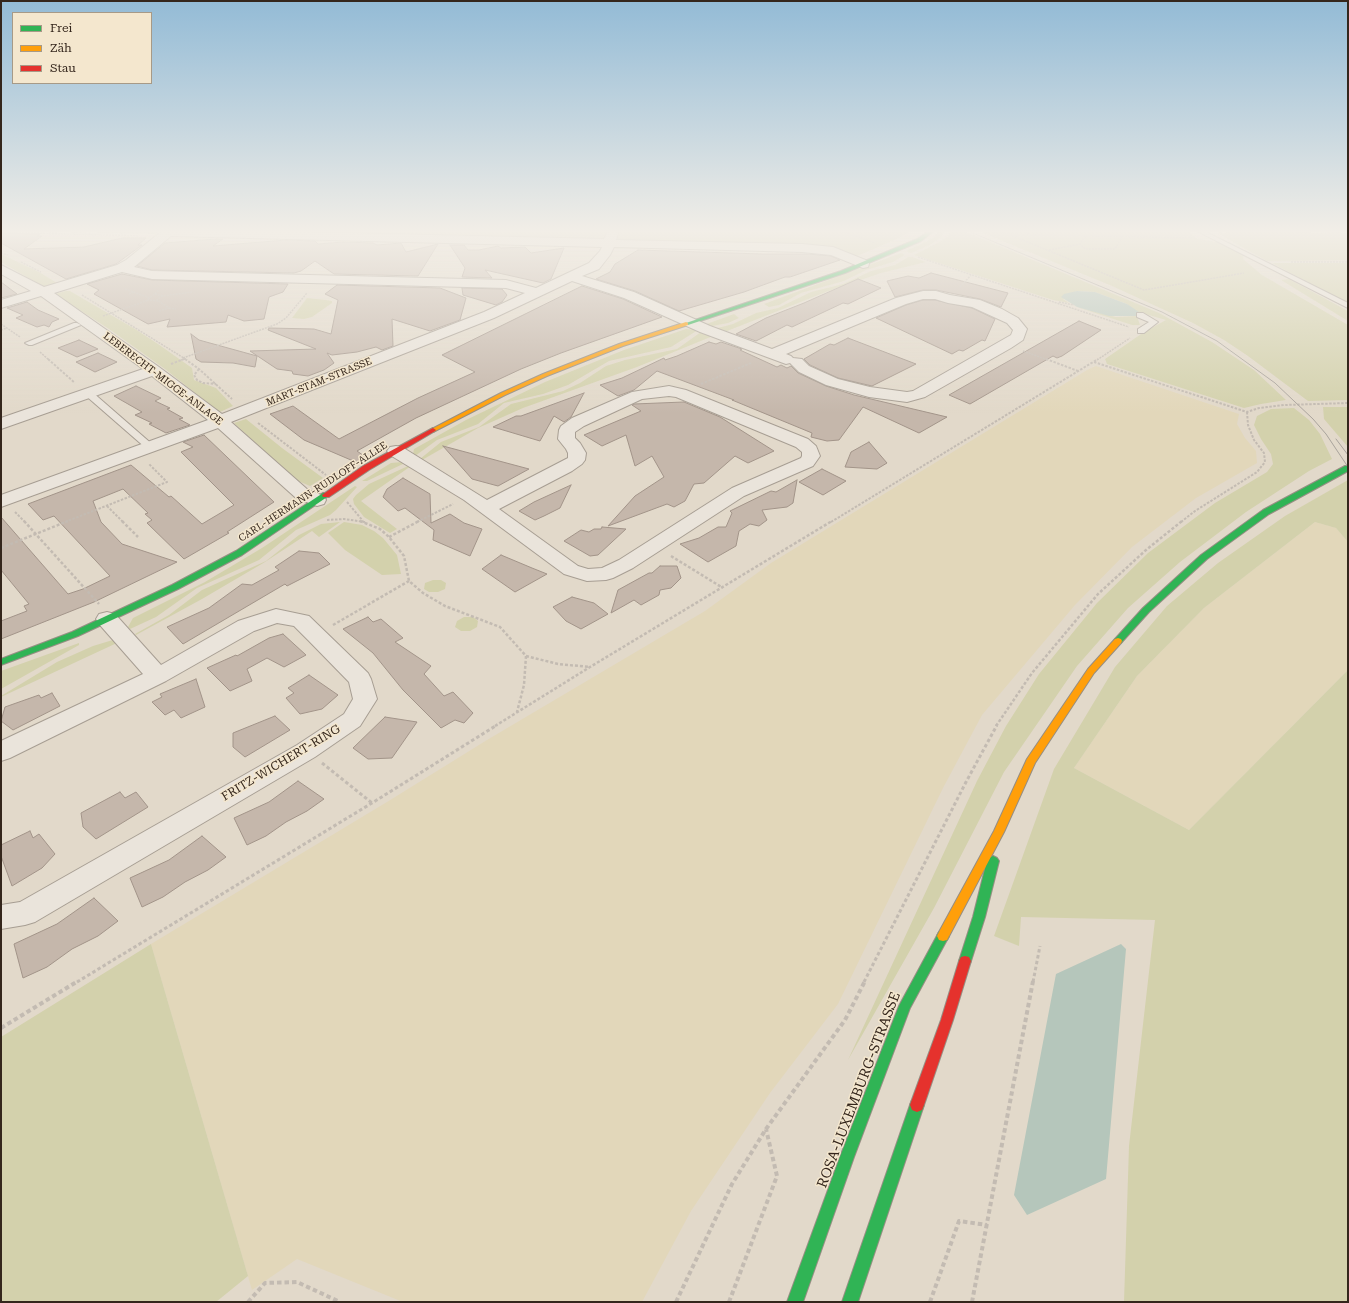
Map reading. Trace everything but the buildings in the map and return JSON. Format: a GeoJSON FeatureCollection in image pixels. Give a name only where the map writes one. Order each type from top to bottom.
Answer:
{"type":"FeatureCollection","features":[{"type":"Feature","properties":{"kind":"street"},"geometry":{"type":"LineString","coordinates":[[1,304],[44,292]]}},
{"type":"Feature","properties":{"kind":"street","name":"LEBERECHT-MIGGE-ANLAGE"},"geometry":{"type":"LineString","coordinates":[[44,292],[154,370],[218,420],[295,489],[302,494],[317,500]]}},
{"type":"Feature","properties":{"kind":"street","name":"MART-STAM-STRASSE"},"geometry":{"type":"LineString","coordinates":[[2,500],[148,454],[218,420],[245,411],[489,314],[537,292]]}},
{"type":"Feature","properties":{"kind":"street"},"geometry":{"type":"LineString","coordinates":[[620,292],[630,295],[689,323],[772,354],[796,362],[804,369],[832,382],[869,392],[881,392],[907,397],[919,394],[1006,345],[1018,337],[1020,329],[1014,324],[1005,324],[974,316],[951,304],[948,299],[942,296],[929,294],[901,301],[772,354]]}},
{"type":"Feature","properties":{"kind":"street","name":"CARL-HERMANN-RUDLOFF-ALLEE"},"geometry":{"type":"LineString","coordinates":[[1,662],[41,648],[104,612],[176,587],[239,553],[317,500],[396,451],[460,416],[545,375],[621,345],[785,292]]}},
{"type":"Feature","properties":{"kind":"street"},"geometry":{"type":"LineString","coordinates":[[1,424],[154,370]]}},
{"type":"Feature","properties":{"kind":"street"},"geometry":{"type":"LineString","coordinates":[[396,451],[470,496],[486,508],[571,570],[587,575],[606,574],[626,564],[738,492],[807,462],[811,456],[810,450],[802,443],[680,393],[669,391],[638,395],[578,422],[567,430],[566,439],[574,447],[577,453],[576,460],[566,467],[486,508]]}},
{"type":"Feature","properties":{"kind":"street","name":"ROSA-LUXEMBURG-STRASSE"},"geometry":{"type":"LineString","coordinates":[[794,1302],[847,1157],[905,1006],[999,832],[1031,762],[1091,671],[1146,610],[1204,557],[1266,512],[1348,468]]}},
{"type":"Feature","properties":{"kind":"street"},"geometry":{"type":"LineString","coordinates":[[104,612],[158,676]]}},
{"type":"Feature","properties":{"kind":"street","name":"FRITZ-WICHERT-RING"},"geometry":{"type":"LineString","coordinates":[[1,752],[158,676],[246,626],[276,616],[301,621],[316,634],[360,679],[365,699],[352,720],[306,751],[25,913],[1,917]]}},
{"type":"Feature","properties":{"kind":"street","name":"ROSA-LUXEMBURG-STRASSE"},"geometry":{"type":"LineString","coordinates":[[850,1302],[884,1199],[948,1020],[979,917],[999,832]]}},
{"type":"Feature","properties":{"kind":"lane"},"geometry":{"type":"LineString","coordinates":[[1321,292],[1348,306]]}},
{"type":"Feature","properties":{"kind":"lane"},"geometry":{"type":"LineString","coordinates":[[1140,315],[1154,322],[1141,331]]}},
{"type":"Feature","properties":{"kind":"lane"},"geometry":{"type":"LineString","coordinates":[[29,343],[77,326]]}},
{"type":"Feature","properties":{"kind":"lane"},"geometry":{"type":"LineString","coordinates":[[88,393],[148,454]]}},
{"type":"Feature","properties":{"kind":"path"},"geometry":{"type":"LineString","coordinates":[[77,292],[114,312],[199,369],[286,446],[329,477]]}},
{"type":"Feature","properties":{"kind":"path"},"geometry":{"type":"LineString","coordinates":[[129,294],[135,292],[150,298]]}},
{"type":"Feature","properties":{"kind":"path"},"geometry":{"type":"LineString","coordinates":[[114,312],[147,300],[157,292]]}},
{"type":"Feature","properties":{"kind":"path"},"geometry":{"type":"LineString","coordinates":[[155,294],[162,296],[192,292]]}},
{"type":"Feature","properties":{"kind":"path"},"geometry":{"type":"LineString","coordinates":[[184,358],[277,324],[286,318],[307,292]]}},
{"type":"Feature","properties":{"kind":"path"},"geometry":{"type":"LineString","coordinates":[[1022,292],[1141,331]]}},
{"type":"Feature","properties":{"kind":"path"},"geometry":{"type":"LineString","coordinates":[[158,301],[157,300],[162,296]]}},
{"type":"Feature","properties":{"kind":"path"},"geometry":{"type":"LineString","coordinates":[[147,300],[158,301],[169,308],[176,309]]}},
{"type":"Feature","properties":{"kind":"path"},"geometry":{"type":"LineString","coordinates":[[1047,300],[1074,305]]}},
{"type":"Feature","properties":{"kind":"path"},"geometry":{"type":"LineString","coordinates":[[159,311],[169,308]]}},
{"type":"Feature","properties":{"kind":"path"},"geometry":{"type":"LineString","coordinates":[[1,324],[29,343],[88,393]]}},
{"type":"Feature","properties":{"kind":"path"},"geometry":{"type":"LineString","coordinates":[[1,330],[7,328]]}},
{"type":"Feature","properties":{"kind":"path"},"geometry":{"type":"LineString","coordinates":[[1,1028],[372,803],[590,667],[723,588],[1094,362],[1141,331]]}},
{"type":"Feature","properties":{"kind":"path"},"geometry":{"type":"LineString","coordinates":[[1006,345],[1078,371]]}},
{"type":"Feature","properties":{"kind":"path"},"geometry":{"type":"LineString","coordinates":[[680,393],[772,354]]}},
{"type":"Feature","properties":{"kind":"path"},"geometry":{"type":"LineString","coordinates":[[1094,362],[1247,412],[1259,408],[1284,405],[1348,403]]}},
{"type":"Feature","properties":{"kind":"path"},"geometry":{"type":"LineString","coordinates":[[199,369],[194,375],[197,380],[202,383],[216,384]]}},
{"type":"Feature","properties":{"kind":"path"},"geometry":{"type":"LineString","coordinates":[[676,1302],[732,1184],[766,1129],[845,1020],[987,743],[998,723],[1032,673],[1066,630],[1098,594],[1146,550],[1194,511],[1257,472],[1265,462],[1264,453],[1254,440],[1248,425],[1247,412]]}},
{"type":"Feature","properties":{"kind":"path"},"geometry":{"type":"LineString","coordinates":[[1,548],[167,482],[148,454]]}},
{"type":"Feature","properties":{"kind":"path"},"geometry":{"type":"LineString","coordinates":[[389,536],[470,496]]}},
{"type":"Feature","properties":{"kind":"path"},"geometry":{"type":"LineString","coordinates":[[2,500],[104,612]]}},
{"type":"Feature","properties":{"kind":"path"},"geometry":{"type":"LineString","coordinates":[[347,502],[364,522]]}},
{"type":"Feature","properties":{"kind":"path"},"geometry":{"type":"LineString","coordinates":[[106,506],[138,537]]}},
{"type":"Feature","properties":{"kind":"path"},"geometry":{"type":"LineString","coordinates":[[327,520],[344,519],[364,522],[380,529],[389,536],[404,556],[409,581],[423,593],[445,606],[470,614],[500,627],[526,656],[558,664],[590,667]]}},
{"type":"Feature","properties":{"kind":"path"},"geometry":{"type":"LineString","coordinates":[[655,546],[723,588]]}},
{"type":"Feature","properties":{"kind":"path"},"geometry":{"type":"LineString","coordinates":[[316,634],[409,581]]}},
{"type":"Feature","properties":{"kind":"path"},"geometry":{"type":"LineString","coordinates":[[517,713],[524,685],[526,656]]}},
{"type":"Feature","properties":{"kind":"path"},"geometry":{"type":"LineString","coordinates":[[306,751],[372,803]]}},
{"type":"Feature","properties":{"kind":"path"},"geometry":{"type":"LineString","coordinates":[[972,1302],[1040,946]]}},
{"type":"Feature","properties":{"kind":"path"},"geometry":{"type":"LineString","coordinates":[[728,1302],[777,1176],[766,1129]]}},
{"type":"Feature","properties":{"kind":"path"},"geometry":{"type":"LineString","coordinates":[[930,1302],[959,1221],[987,1225]]}},
{"type":"Feature","properties":{"kind":"path"},"geometry":{"type":"LineString","coordinates":[[248,1302],[265,1283],[297,1282],[340,1302]]}},
{"type":"Feature","properties":{"kind":"shaded area"},"geometry":{"type":"Polygon","coordinates":[[[71,292],[135,329],[192,368],[194,380],[216,388],[233,406],[220,412],[218,411],[165,369],[109,329],[55,294],[71,292]]]}},
{"type":"Feature","properties":{"kind":"shaded area"},"geometry":{"type":"Polygon","coordinates":[[[797,292],[805,292],[779,305],[769,307],[764,304],[797,292]]]}},
{"type":"Feature","properties":{"kind":"shaded area"},"geometry":{"type":"Polygon","coordinates":[[[811,292],[827,292],[722,333],[714,329],[733,324],[756,313],[778,308],[811,292]]]}},
{"type":"Feature","properties":{"kind":"shaded area"},"geometry":{"type":"Polygon","coordinates":[[[1028,292],[1076,292],[1063,299],[1069,303],[1053,300],[1028,292]]]}},
{"type":"Feature","properties":{"kind":"shaded area"},"geometry":{"type":"Polygon","coordinates":[[[1074,292],[1095,292],[1127,304],[1139,312],[1137,316],[1109,316],[1077,307],[1061,297],[1064,294],[1074,292]]]}},
{"type":"Feature","properties":{"kind":"shaded area"},"geometry":{"type":"Polygon","coordinates":[[[1092,292],[1109,292],[1159,313],[1212,342],[1254,370],[1286,400],[1244,408],[1107,364],[1105,359],[1144,332],[1166,320],[1135,311],[1127,304],[1092,292]]]}},
{"type":"Feature","properties":{"kind":"shaded area"},"geometry":{"type":"Polygon","coordinates":[[[1125,292],[1291,292],[1348,325],[1348,400],[1308,401],[1248,356],[1224,340],[1193,323],[1125,292]]]}},
{"type":"Feature","properties":{"kind":"shaded area"},"geometry":{"type":"Polygon","coordinates":[[[1300,292],[1313,292],[1348,311],[1348,321],[1300,292]]]}},
{"type":"Feature","properties":{"kind":"shaded area"},"geometry":{"type":"Polygon","coordinates":[[[1325,292],[1348,292],[1348,304],[1325,292]]]}},
{"type":"Feature","properties":{"kind":"shaded area"},"geometry":{"type":"Polygon","coordinates":[[[307,298],[332,301],[332,303],[312,317],[304,319],[292,318],[307,298]]]}},
{"type":"Feature","properties":{"kind":"shaded area"},"geometry":{"type":"Polygon","coordinates":[[[1077,307],[1116,317],[1137,316],[1140,325],[1132,325],[1077,307]]]}},
{"type":"Feature","properties":{"kind":"shaded area"},"geometry":{"type":"Polygon","coordinates":[[[734,314],[739,318],[728,323],[707,327],[704,325],[734,314]]]}},
{"type":"Feature","properties":{"kind":"shaded area"},"geometry":{"type":"Polygon","coordinates":[[[686,329],[698,330],[671,347],[609,361],[568,385],[543,394],[504,403],[478,424],[437,440],[415,456],[413,454],[414,449],[466,420],[545,382],[624,350],[686,329]]]}},
{"type":"Feature","properties":{"kind":"shaded area"},"geometry":{"type":"Polygon","coordinates":[[[701,332],[713,336],[637,367],[523,408],[478,428],[422,460],[420,459],[441,442],[479,427],[511,404],[563,391],[580,383],[606,366],[625,360],[677,349],[701,332]]]}},
{"type":"Feature","properties":{"kind":"shaded area"},"geometry":{"type":"Polygon","coordinates":[[[1096,366],[1239,414],[1237,424],[1245,438],[1256,451],[1257,463],[1196,498],[1132,547],[1075,605],[982,715],[943,788],[838,1004],[770,1093],[691,1211],[642,1302],[403,1302],[297,1259],[252,1290],[151,944],[487,740],[705,611],[771,563],[1087,370],[1096,366]]]}},
{"type":"Feature","properties":{"kind":"shaded area"},"geometry":{"type":"Polygon","coordinates":[[[1323,407],[1348,407],[1348,447],[1324,419],[1323,407]]]}},
{"type":"Feature","properties":{"kind":"shaded area"},"geometry":{"type":"Polygon","coordinates":[[[1294,408],[1309,420],[1320,434],[1332,459],[1309,471],[1246,512],[1180,562],[1128,608],[1077,666],[1004,772],[934,908],[848,1060],[977,781],[1006,726],[1039,674],[1097,603],[1148,553],[1215,503],[1267,472],[1273,464],[1271,454],[1254,425],[1257,416],[1271,409],[1294,408]]]}},
{"type":"Feature","properties":{"kind":"shaded area"},"geometry":{"type":"Polygon","coordinates":[[[246,419],[323,478],[310,486],[296,480],[234,423],[246,419]]]}},
{"type":"Feature","properties":{"kind":"shaded area"},"geometry":{"type":"Polygon","coordinates":[[[391,463],[405,463],[367,481],[362,481],[391,463]]]}},
{"type":"Feature","properties":{"kind":"shaded area"},"geometry":{"type":"Polygon","coordinates":[[[411,466],[361,501],[397,529],[390,533],[364,517],[354,504],[353,499],[369,484],[411,466]]]}},
{"type":"Feature","properties":{"kind":"shaded area"},"geometry":{"type":"Polygon","coordinates":[[[1348,480],[1348,542],[1336,528],[1315,522],[1204,608],[1137,676],[1074,768],[1189,830],[1348,670],[1348,1302],[1124,1302],[1129,1146],[1155,920],[1021,917],[1019,946],[994,936],[1054,769],[1115,667],[1167,606],[1218,563],[1285,516],[1348,480]]]}},
{"type":"Feature","properties":{"kind":"shaded area"},"geometry":{"type":"Polygon","coordinates":[[[355,486],[357,487],[330,515],[296,530],[259,560],[197,588],[156,617],[130,629],[128,627],[133,618],[205,582],[262,548],[355,486]]]}},
{"type":"Feature","properties":{"kind":"shaded area"},"geometry":{"type":"Polygon","coordinates":[[[340,522],[319,537],[312,531],[265,562],[202,599],[136,635],[135,634],[169,615],[202,590],[266,561],[299,535],[321,524],[340,522]]]}},
{"type":"Feature","properties":{"kind":"shaded area"},"geometry":{"type":"Polygon","coordinates":[[[344,522],[362,525],[374,531],[383,538],[397,555],[401,574],[382,575],[345,550],[328,533],[344,522]]]}},
{"type":"Feature","properties":{"kind":"shaded area"},"geometry":{"type":"Polygon","coordinates":[[[1315,522],[1336,528],[1348,542],[1348,670],[1189,830],[1074,768],[1137,676],[1204,608],[1315,522]]]}},
{"type":"Feature","properties":{"kind":"shaded area"},"geometry":{"type":"Polygon","coordinates":[[[433,580],[441,580],[446,583],[445,589],[438,592],[429,592],[424,589],[425,583],[433,580]]]}},
{"type":"Feature","properties":{"kind":"shaded area"},"geometry":{"type":"Polygon","coordinates":[[[464,617],[473,617],[478,621],[477,627],[470,631],[461,631],[455,627],[457,621],[464,617]]]}},
{"type":"Feature","properties":{"kind":"shaded area"},"geometry":{"type":"Polygon","coordinates":[[[116,639],[119,642],[1,697],[57,662],[93,646],[116,639]]]}},
{"type":"Feature","properties":{"kind":"shaded area"},"geometry":{"type":"Polygon","coordinates":[[[79,643],[79,645],[1,689],[1,671],[79,643]]]}},
{"type":"Feature","properties":{"kind":"shaded area"},"geometry":{"type":"Polygon","coordinates":[[[151,944],[248,1276],[216,1302],[1,1302],[1,1037],[151,944]]]}},
{"type":"Feature","properties":{"kind":"shaded area"},"geometry":{"type":"Polygon","coordinates":[[[1121,944],[1126,949],[1106,1179],[1027,1215],[1014,1195],[1056,974],[1121,944]]]}},
{"type":"Feature","properties":{"kind":"tram line"},"geometry":{"type":"LineString","coordinates":[[1114,292],[1162,312],[1217,341],[1275,383],[1313,419],[1326,434],[1348,467]]}},
{"type":"Feature","properties":{"kind":"tram line"},"geometry":{"type":"LineString","coordinates":[[1336,439],[1348,455]]}},
{"type":"Feature","properties":{"kind":"traffic: fast"},"geometry":{"type":"LineString","coordinates":[[686,324],[783,292]]}},
{"type":"Feature","properties":{"kind":"traffic: fast"},"geometry":{"type":"LineString","coordinates":[[1118,641],[1146,610],[1204,557],[1266,512],[1348,468]]}},
{"type":"Feature","properties":{"kind":"traffic: fast"},"geometry":{"type":"LineString","coordinates":[[1,662],[75,634],[175,587],[239,553],[326,495]]}},
{"type":"Feature","properties":{"kind":"traffic: fast"},"geometry":{"type":"LineString","coordinates":[[965,961],[979,917],[993,861]]}},
{"type":"Feature","properties":{"kind":"traffic: fast"},"geometry":{"type":"LineString","coordinates":[[795,1302],[847,1157],[905,1006],[943,936]]}},
{"type":"Feature","properties":{"kind":"traffic: fast"},"geometry":{"type":"LineString","coordinates":[[850,1302],[917,1105]]}},
{"type":"Feature","properties":{"kind":"traffic: slow"},"geometry":{"type":"LineString","coordinates":[[433,430],[503,394],[545,375],[621,345],[686,324]]}},
{"type":"Feature","properties":{"kind":"traffic: slow"},"geometry":{"type":"LineString","coordinates":[[943,936],[999,832],[1031,762],[1091,671],[1118,641]]}},
{"type":"Feature","properties":{"kind":"traffic: jam"},"geometry":{"type":"LineString","coordinates":[[326,495],[366,468],[433,430]]}},
{"type":"Feature","properties":{"kind":"traffic: jam"},"geometry":{"type":"LineString","coordinates":[[917,1105],[947,1020],[965,961]]}}]}
